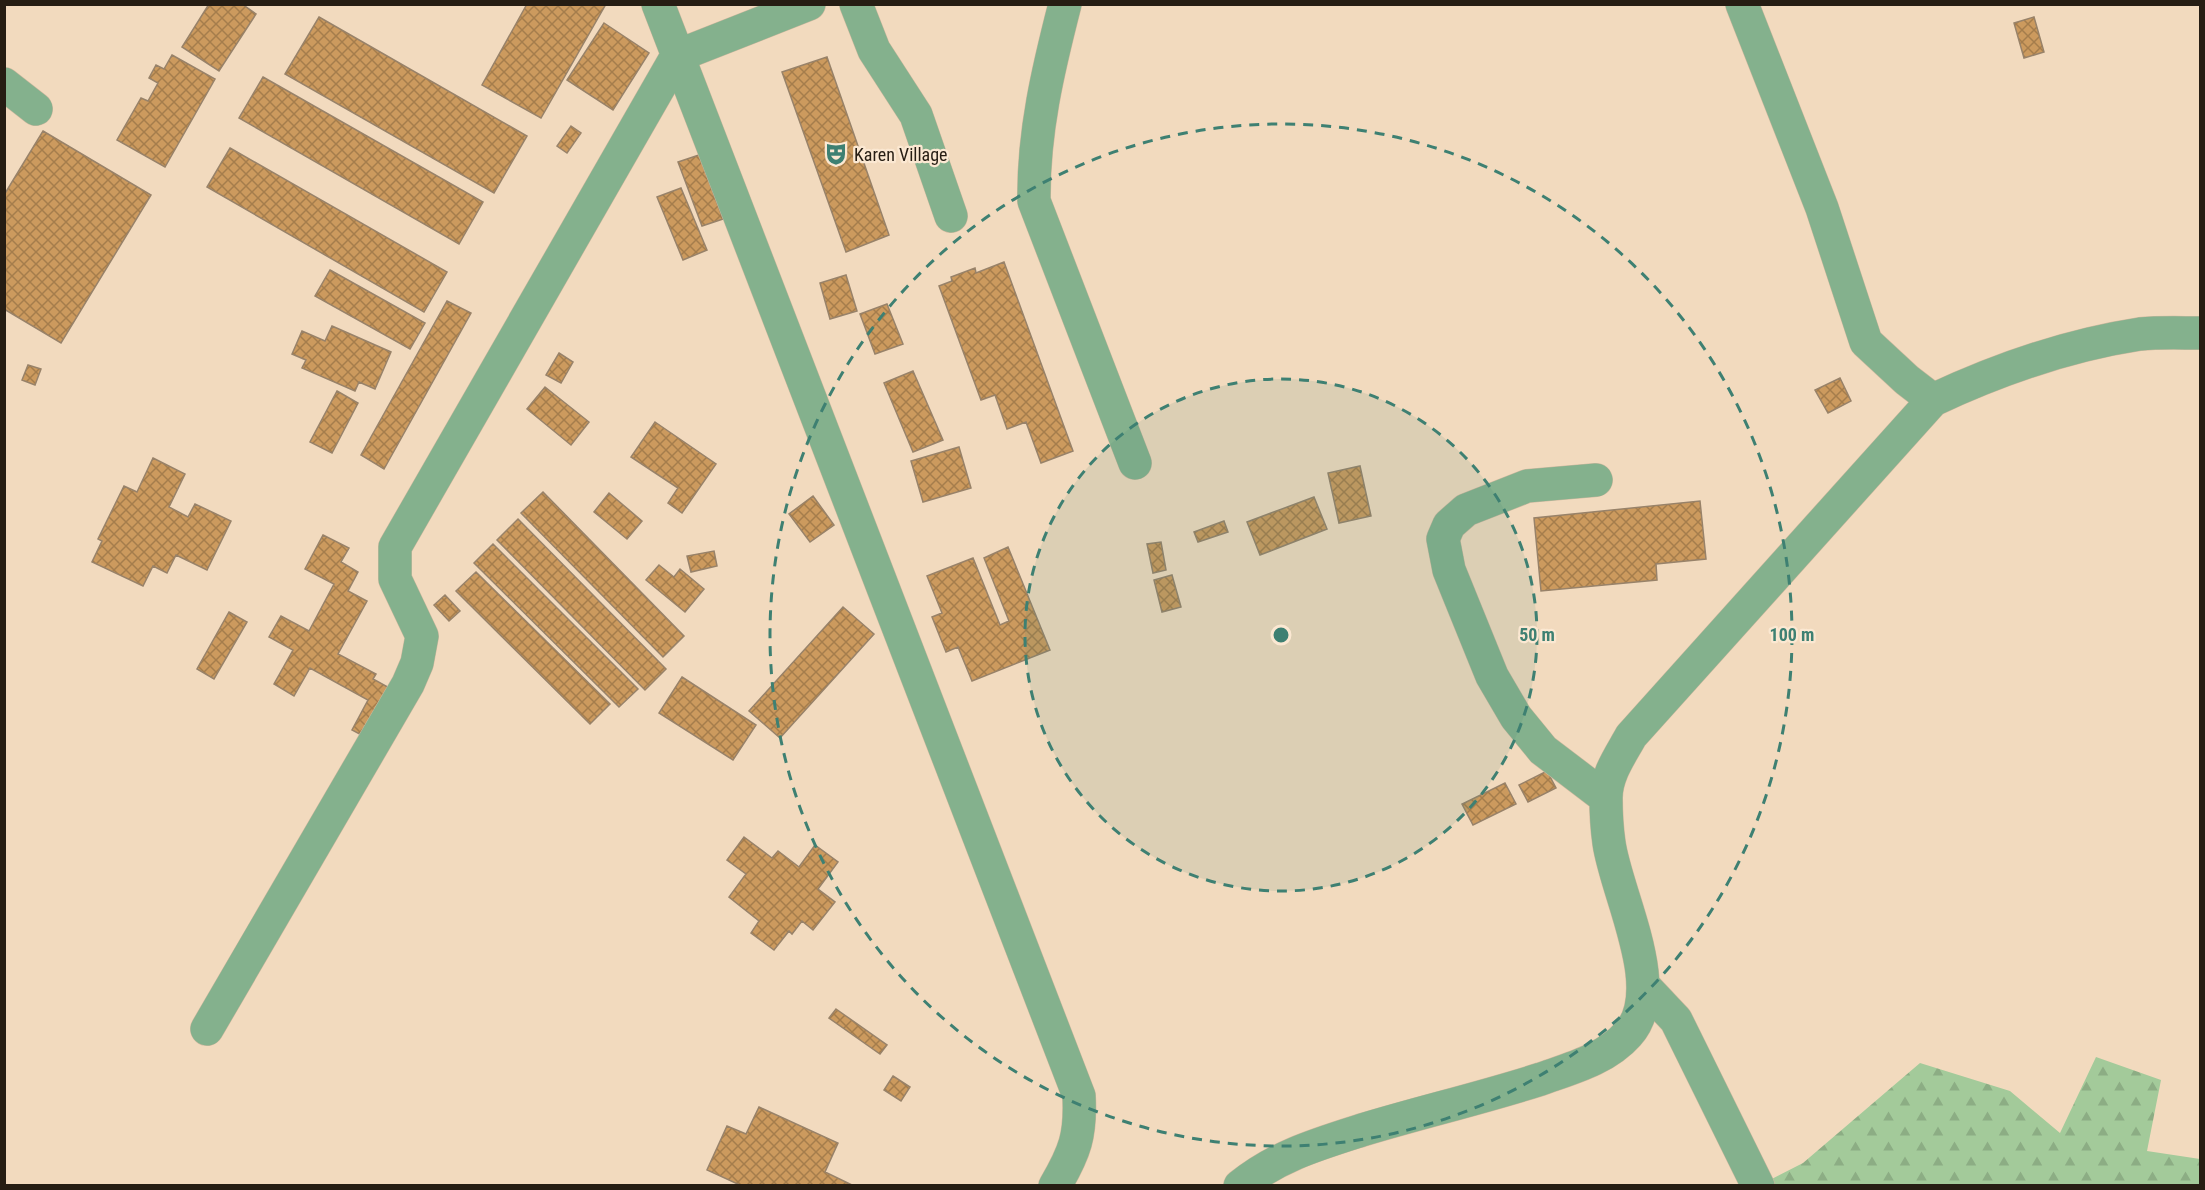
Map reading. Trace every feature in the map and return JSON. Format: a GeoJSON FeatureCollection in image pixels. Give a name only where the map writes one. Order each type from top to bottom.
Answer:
{"type":"FeatureCollection","features":[{"type":"Feature","properties":{"kind":"street"},"geometry":{"type":"LineString","coordinates":[[658,4],[1078,1096],[1080,1127],[1072,1157],[1055,1185]]}},
{"type":"Feature","properties":{"kind":"street"},"geometry":{"type":"LineString","coordinates":[[207,1029],[396,704],[417,663],[422,636],[396,579],[395,547],[677,56],[809,4]]}},
{"type":"Feature","properties":{"kind":"street"},"geometry":{"type":"LineString","coordinates":[[856,4],[874,50],[916,115],[951,216]]}},
{"type":"Feature","properties":{"kind":"street"},"geometry":{"type":"LineString","coordinates":[[1065,4],[1044,87],[1033,162],[1034,201],[1135,463]]}},
{"type":"Feature","properties":{"kind":"street"},"geometry":{"type":"LineString","coordinates":[[1742,4],[1822,208],[1866,342],[1907,380],[1933,399]]}},
{"type":"Feature","properties":{"kind":"street"},"geometry":{"type":"LineString","coordinates":[[4,84],[36,109]]}},
{"type":"Feature","properties":{"kind":"street"},"geometry":{"type":"LineString","coordinates":[[1240,1185],[1296,1151],[1424,1111],[1514,1088],[1582,1065],[1618,1046],[1638,1023],[1643,985],[1637,939],[1609,843],[1606,798],[1610,773],[1631,736],[1933,399],[1995,371],[2060,351],[2141,334],[2200,333]]}},
{"type":"Feature","properties":{"kind":"street"},"geometry":{"type":"LineString","coordinates":[[1596,480],[1527,486],[1466,510],[1449,525],[1443,538],[1449,570],[1492,676],[1516,717],[1543,750],[1606,798]]}},
{"type":"Feature","properties":{"kind":"street"},"geometry":{"type":"LineString","coordinates":[[1643,985],[1676,1020],[1758,1185]]}},
{"type":"Feature","properties":{"kind":"green space"},"geometry":{"type":"Polygon","coordinates":[[[2096,1057],[2161,1080],[2147,1151],[2200,1159],[2200,1185],[1758,1186],[1803,1163],[1920,1063],[2010,1091],[2060,1133],[2096,1057]]]}},
{"type":"Feature","properties":{"kind":"building"},"geometry":{"type":"Polygon","coordinates":[[[209,4],[242,4],[256,14],[219,71],[182,47],[209,4]]]}},
{"type":"Feature","properties":{"kind":"building"},"geometry":{"type":"Polygon","coordinates":[[[527,4],[606,4],[541,118],[482,85],[527,4]]]}},
{"type":"Feature","properties":{"kind":"building"},"geometry":{"type":"Polygon","coordinates":[[[319,17],[527,136],[494,193],[285,74],[319,17]]]}},
{"type":"Feature","properties":{"kind":"building"},"geometry":{"type":"Polygon","coordinates":[[[2034,17],[2044,52],[2024,58],[2014,23],[2034,17]]]}},
{"type":"Feature","properties":{"kind":"building"},"geometry":{"type":"Polygon","coordinates":[[[604,23],[649,53],[613,110],[567,80],[604,23]]]}},
{"type":"Feature","properties":{"kind":"building"},"geometry":{"type":"Polygon","coordinates":[[[172,55],[215,79],[165,167],[117,140],[141,98],[148,101],[158,83],[149,78],[156,65],[164,69],[172,55]]]}},
{"type":"Feature","properties":{"kind":"building","name":"Karen Village"},"geometry":{"type":"Polygon","coordinates":[[[827,57],[889,235],[846,252],[782,72],[827,57]]]}},
{"type":"Feature","properties":{"kind":"building"},"geometry":{"type":"Polygon","coordinates":[[[263,77],[483,202],[459,244],[239,118],[263,77]]]}},
{"type":"Feature","properties":{"kind":"building"},"geometry":{"type":"Polygon","coordinates":[[[571,126],[581,133],[567,153],[557,146],[571,126]]]}},
{"type":"Feature","properties":{"kind":"building"},"geometry":{"type":"Polygon","coordinates":[[[43,131],[151,195],[61,343],[4,309],[4,195],[43,131]]]}},
{"type":"Feature","properties":{"kind":"building"},"geometry":{"type":"Polygon","coordinates":[[[230,148],[447,272],[424,312],[207,187],[230,148]]]}},
{"type":"Feature","properties":{"kind":"building"},"geometry":{"type":"Polygon","coordinates":[[[699,155],[723,219],[702,226],[678,162],[699,155]]]}},
{"type":"Feature","properties":{"kind":"building"},"geometry":{"type":"Polygon","coordinates":[[[681,188],[707,250],[683,260],[657,197],[681,188]]]}},
{"type":"Feature","properties":{"kind":"building"},"geometry":{"type":"Polygon","coordinates":[[[1004,262],[1073,451],[1041,463],[1026,422],[1007,429],[995,395],[981,400],[939,286],[952,281],[951,277],[975,268],[976,273],[1004,262]]]}},
{"type":"Feature","properties":{"kind":"building"},"geometry":{"type":"Polygon","coordinates":[[[330,270],[425,323],[410,349],[315,296],[330,270]]]}},
{"type":"Feature","properties":{"kind":"building"},"geometry":{"type":"Polygon","coordinates":[[[846,275],[857,311],[830,319],[820,283],[846,275]]]}},
{"type":"Feature","properties":{"kind":"building"},"geometry":{"type":"Polygon","coordinates":[[[447,301],[471,313],[384,469],[361,455],[447,301]]]}},
{"type":"Feature","properties":{"kind":"building"},"geometry":{"type":"Polygon","coordinates":[[[887,304],[903,344],[875,354],[860,314],[887,304]]]}},
{"type":"Feature","properties":{"kind":"building"},"geometry":{"type":"Polygon","coordinates":[[[332,326],[391,352],[375,389],[359,382],[355,391],[302,368],[306,360],[292,354],[302,331],[325,341],[332,326]]]}},
{"type":"Feature","properties":{"kind":"building"},"geometry":{"type":"Polygon","coordinates":[[[559,353],[573,362],[561,383],[546,375],[559,353]]]}},
{"type":"Feature","properties":{"kind":"building"},"geometry":{"type":"Polygon","coordinates":[[[28,365],[41,369],[35,385],[22,380],[28,365]]]}},
{"type":"Feature","properties":{"kind":"building"},"geometry":{"type":"Polygon","coordinates":[[[913,371],[943,440],[913,452],[884,383],[913,371]]]}},
{"type":"Feature","properties":{"kind":"building"},"geometry":{"type":"Polygon","coordinates":[[[1840,378],[1851,401],[1828,413],[1815,390],[1840,378]]]}},
{"type":"Feature","properties":{"kind":"building"},"geometry":{"type":"Polygon","coordinates":[[[545,387],[589,422],[571,445],[527,409],[545,387]]]}},
{"type":"Feature","properties":{"kind":"building"},"geometry":{"type":"Polygon","coordinates":[[[337,391],[358,403],[332,453],[310,442],[337,391]]]}},
{"type":"Feature","properties":{"kind":"building"},"geometry":{"type":"Polygon","coordinates":[[[655,422],[716,464],[682,513],[668,503],[678,488],[631,457],[655,422]]]}},
{"type":"Feature","properties":{"kind":"building"},"geometry":{"type":"Polygon","coordinates":[[[959,447],[971,488],[923,502],[911,461],[959,447]]]}},
{"type":"Feature","properties":{"kind":"building"},"geometry":{"type":"Polygon","coordinates":[[[153,458],[185,474],[169,507],[188,517],[195,504],[231,521],[207,570],[176,555],[167,573],[153,566],[143,586],[92,562],[102,541],[98,539],[124,486],[137,492],[153,458]]]}},
{"type":"Feature","properties":{"kind":"building"},"geometry":{"type":"Polygon","coordinates":[[[1360,466],[1371,516],[1339,523],[1328,473],[1360,466]]]}},
{"type":"Feature","properties":{"kind":"building"},"geometry":{"type":"Polygon","coordinates":[[[543,492],[684,636],[663,657],[521,513],[543,492]]]}},
{"type":"Feature","properties":{"kind":"building"},"geometry":{"type":"Polygon","coordinates":[[[609,493],[642,521],[627,539],[594,512],[609,493]]]}},
{"type":"Feature","properties":{"kind":"building"},"geometry":{"type":"Polygon","coordinates":[[[813,496],[834,525],[810,542],[789,514],[813,496]]]}},
{"type":"Feature","properties":{"kind":"building"},"geometry":{"type":"Polygon","coordinates":[[[1314,497],[1327,529],[1260,555],[1247,522],[1314,497]]]}},
{"type":"Feature","properties":{"kind":"building"},"geometry":{"type":"Polygon","coordinates":[[[1700,501],[1706,559],[1656,564],[1657,580],[1541,591],[1534,518],[1700,501]]]}},
{"type":"Feature","properties":{"kind":"building"},"geometry":{"type":"Polygon","coordinates":[[[518,519],[666,669],[645,690],[497,540],[518,519]]]}},
{"type":"Feature","properties":{"kind":"building"},"geometry":{"type":"Polygon","coordinates":[[[1224,521],[1228,532],[1198,542],[1194,532],[1224,521]]]}},
{"type":"Feature","properties":{"kind":"building"},"geometry":{"type":"Polygon","coordinates":[[[323,535],[349,548],[341,562],[358,572],[348,591],[367,601],[338,654],[376,674],[373,679],[395,691],[369,739],[352,730],[368,700],[310,668],[294,696],[274,684],[293,650],[269,637],[281,616],[309,631],[334,584],[305,569],[323,535]]]}},
{"type":"Feature","properties":{"kind":"building"},"geometry":{"type":"Polygon","coordinates":[[[1161,542],[1166,570],[1153,573],[1147,544],[1161,542]]]}},
{"type":"Feature","properties":{"kind":"building"},"geometry":{"type":"Polygon","coordinates":[[[493,544],[638,689],[619,707],[474,563],[493,544]]]}},
{"type":"Feature","properties":{"kind":"building"},"geometry":{"type":"Polygon","coordinates":[[[1008,547],[1050,650],[972,681],[958,647],[946,652],[932,617],[942,613],[927,576],[973,558],[1000,625],[1009,621],[984,558],[1008,547]]]}},
{"type":"Feature","properties":{"kind":"building"},"geometry":{"type":"Polygon","coordinates":[[[714,551],[717,566],[691,572],[687,556],[714,551]]]}},
{"type":"Feature","properties":{"kind":"building"},"geometry":{"type":"Polygon","coordinates":[[[659,565],[674,577],[680,569],[704,589],[685,612],[646,580],[659,565]]]}},
{"type":"Feature","properties":{"kind":"building"},"geometry":{"type":"Polygon","coordinates":[[[476,572],[610,704],[590,724],[456,591],[476,572]]]}},
{"type":"Feature","properties":{"kind":"building"},"geometry":{"type":"Polygon","coordinates":[[[1172,575],[1181,607],[1162,612],[1154,580],[1172,575]]]}},
{"type":"Feature","properties":{"kind":"building"},"geometry":{"type":"Polygon","coordinates":[[[445,595],[460,611],[449,621],[434,605],[445,595]]]}},
{"type":"Feature","properties":{"kind":"building"},"geometry":{"type":"Polygon","coordinates":[[[843,607],[874,634],[780,738],[749,711],[843,607]]]}},
{"type":"Feature","properties":{"kind":"building"},"geometry":{"type":"Polygon","coordinates":[[[229,612],[247,622],[214,679],[197,669],[229,612]]]}},
{"type":"Feature","properties":{"kind":"building"},"geometry":{"type":"Polygon","coordinates":[[[682,677],[756,725],[733,760],[659,713],[682,677]]]}},
{"type":"Feature","properties":{"kind":"building"},"geometry":{"type":"Polygon","coordinates":[[[1547,771],[1556,788],[1528,802],[1519,785],[1547,771]]]}},
{"type":"Feature","properties":{"kind":"building"},"geometry":{"type":"Polygon","coordinates":[[[1505,783],[1516,804],[1473,825],[1462,804],[1505,783]]]}},
{"type":"Feature","properties":{"kind":"building"},"geometry":{"type":"Polygon","coordinates":[[[744,837],[772,858],[778,851],[799,867],[815,845],[838,862],[818,889],[835,902],[813,930],[802,921],[792,934],[789,931],[774,950],[751,933],[759,921],[729,897],[746,874],[727,860],[744,837]]]}},
{"type":"Feature","properties":{"kind":"building"},"geometry":{"type":"Polygon","coordinates":[[[836,1009],[887,1045],[880,1054],[829,1018],[836,1009]]]}},
{"type":"Feature","properties":{"kind":"building"},"geometry":{"type":"Polygon","coordinates":[[[893,1076],[910,1087],[901,1101],[884,1090],[893,1076]]]}},
{"type":"Feature","properties":{"kind":"building"},"geometry":{"type":"Polygon","coordinates":[[[759,1107],[838,1143],[825,1172],[854,1186],[742,1186],[707,1170],[727,1126],[746,1134],[759,1107]]]}},
{"type":"Feature","properties":{"kind":"place","name":"Karen Village"},"geometry":{"type":"Point","coordinates":[836,154]}}]}
